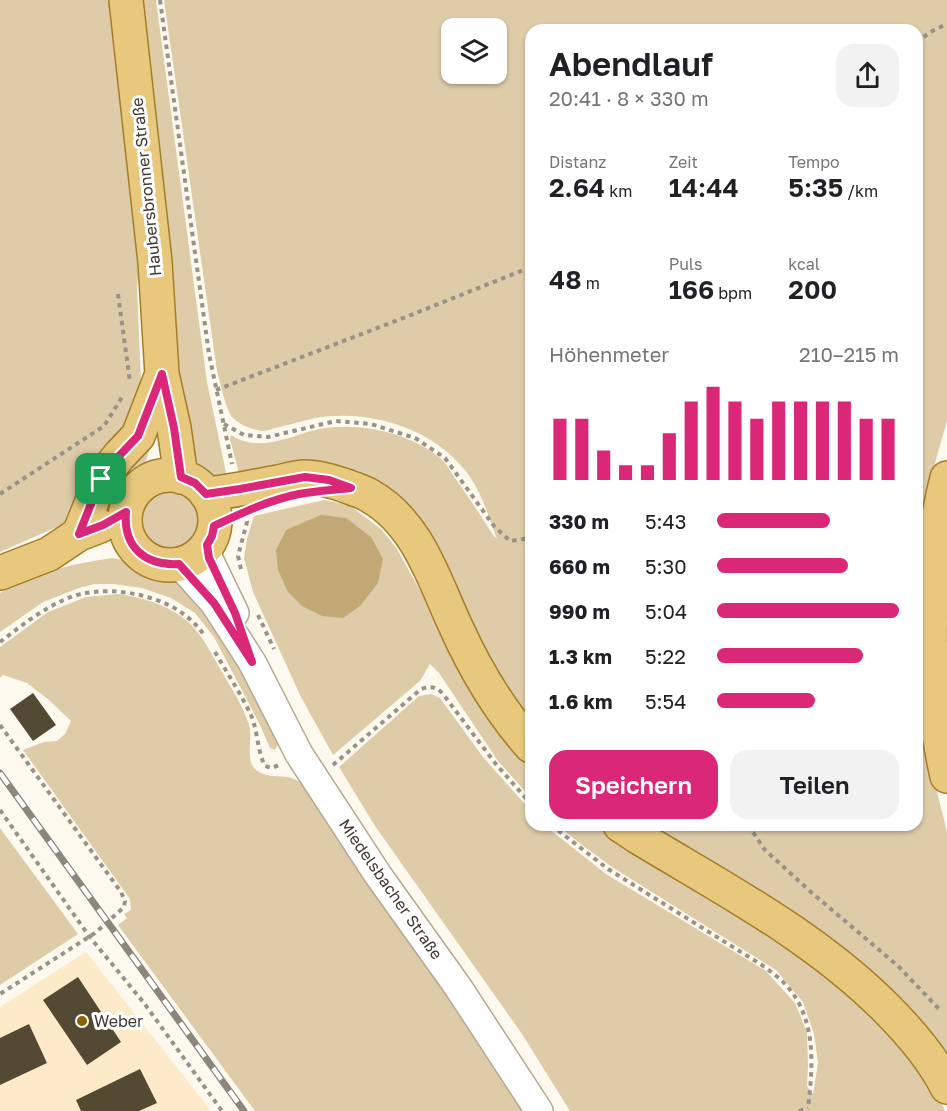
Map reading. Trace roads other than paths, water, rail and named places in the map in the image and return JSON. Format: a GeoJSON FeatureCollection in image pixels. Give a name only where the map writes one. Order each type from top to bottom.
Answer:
{"type":"FeatureCollection","features":[{"type":"Feature","properties":{"kind":"main road","name":"Haubersbronner Straße"},"geometry":{"type":"LineString","coordinates":[[126,0],[155,262],[162,374],[174,428],[180,483]]}},
{"type":"Feature","properties":{"kind":"main road"},"geometry":{"type":"LineString","coordinates":[[79,534],[101,479],[138,436],[162,374]]}},
{"type":"Feature","properties":{"kind":"main road"},"geometry":{"type":"LineString","coordinates":[[351,488],[300,494],[245,511],[211,536],[200,554],[179,564],[166,565],[142,556],[133,546],[125,524],[130,498],[140,487],[180,483],[240,489],[305,477],[329,480],[351,488],[370,496],[403,524],[418,545],[456,628],[491,692],[525,740]]}},
{"type":"Feature","properties":{"kind":"main road"},"geometry":{"type":"LineString","coordinates":[[947,478],[935,537],[930,637],[934,707],[947,776]]}},
{"type":"Feature","properties":{"kind":"main road"},"geometry":{"type":"LineString","coordinates":[[180,483],[213,509],[211,536]]}},
{"type":"Feature","properties":{"kind":"main road"},"geometry":{"type":"LineString","coordinates":[[0,573],[49,554],[79,534],[103,525],[126,512]]}},
{"type":"Feature","properties":{"kind":"main road"},"geometry":{"type":"LineString","coordinates":[[49,554],[101,547],[133,546]]}},
{"type":"Feature","properties":{"kind":"main road"},"geometry":{"type":"LineString","coordinates":[[630,831],[758,908],[833,960],[899,1021],[924,1050],[947,1087]]}},
{"type":"Feature","properties":{"kind":"street"},"geometry":{"type":"LineString","coordinates":[[211,536],[209,558],[235,613],[263,657]]}},
{"type":"Feature","properties":{"kind":"street"},"geometry":{"type":"LineString","coordinates":[[179,564],[263,657]]}},
{"type":"Feature","properties":{"kind":"street","name":"Miedelsbacher Straße"},"geometry":{"type":"LineString","coordinates":[[263,657],[378,875],[458,987],[539,1111]]}},
{"type":"Feature","properties":{"kind":"railway"},"geometry":{"type":"LineString","coordinates":[[0,773],[244,1111]]}},
{"type":"Feature","properties":{"kind":"place","name":"Weber"},"geometry":{"type":"Point","coordinates":[82,1021]}}]}
